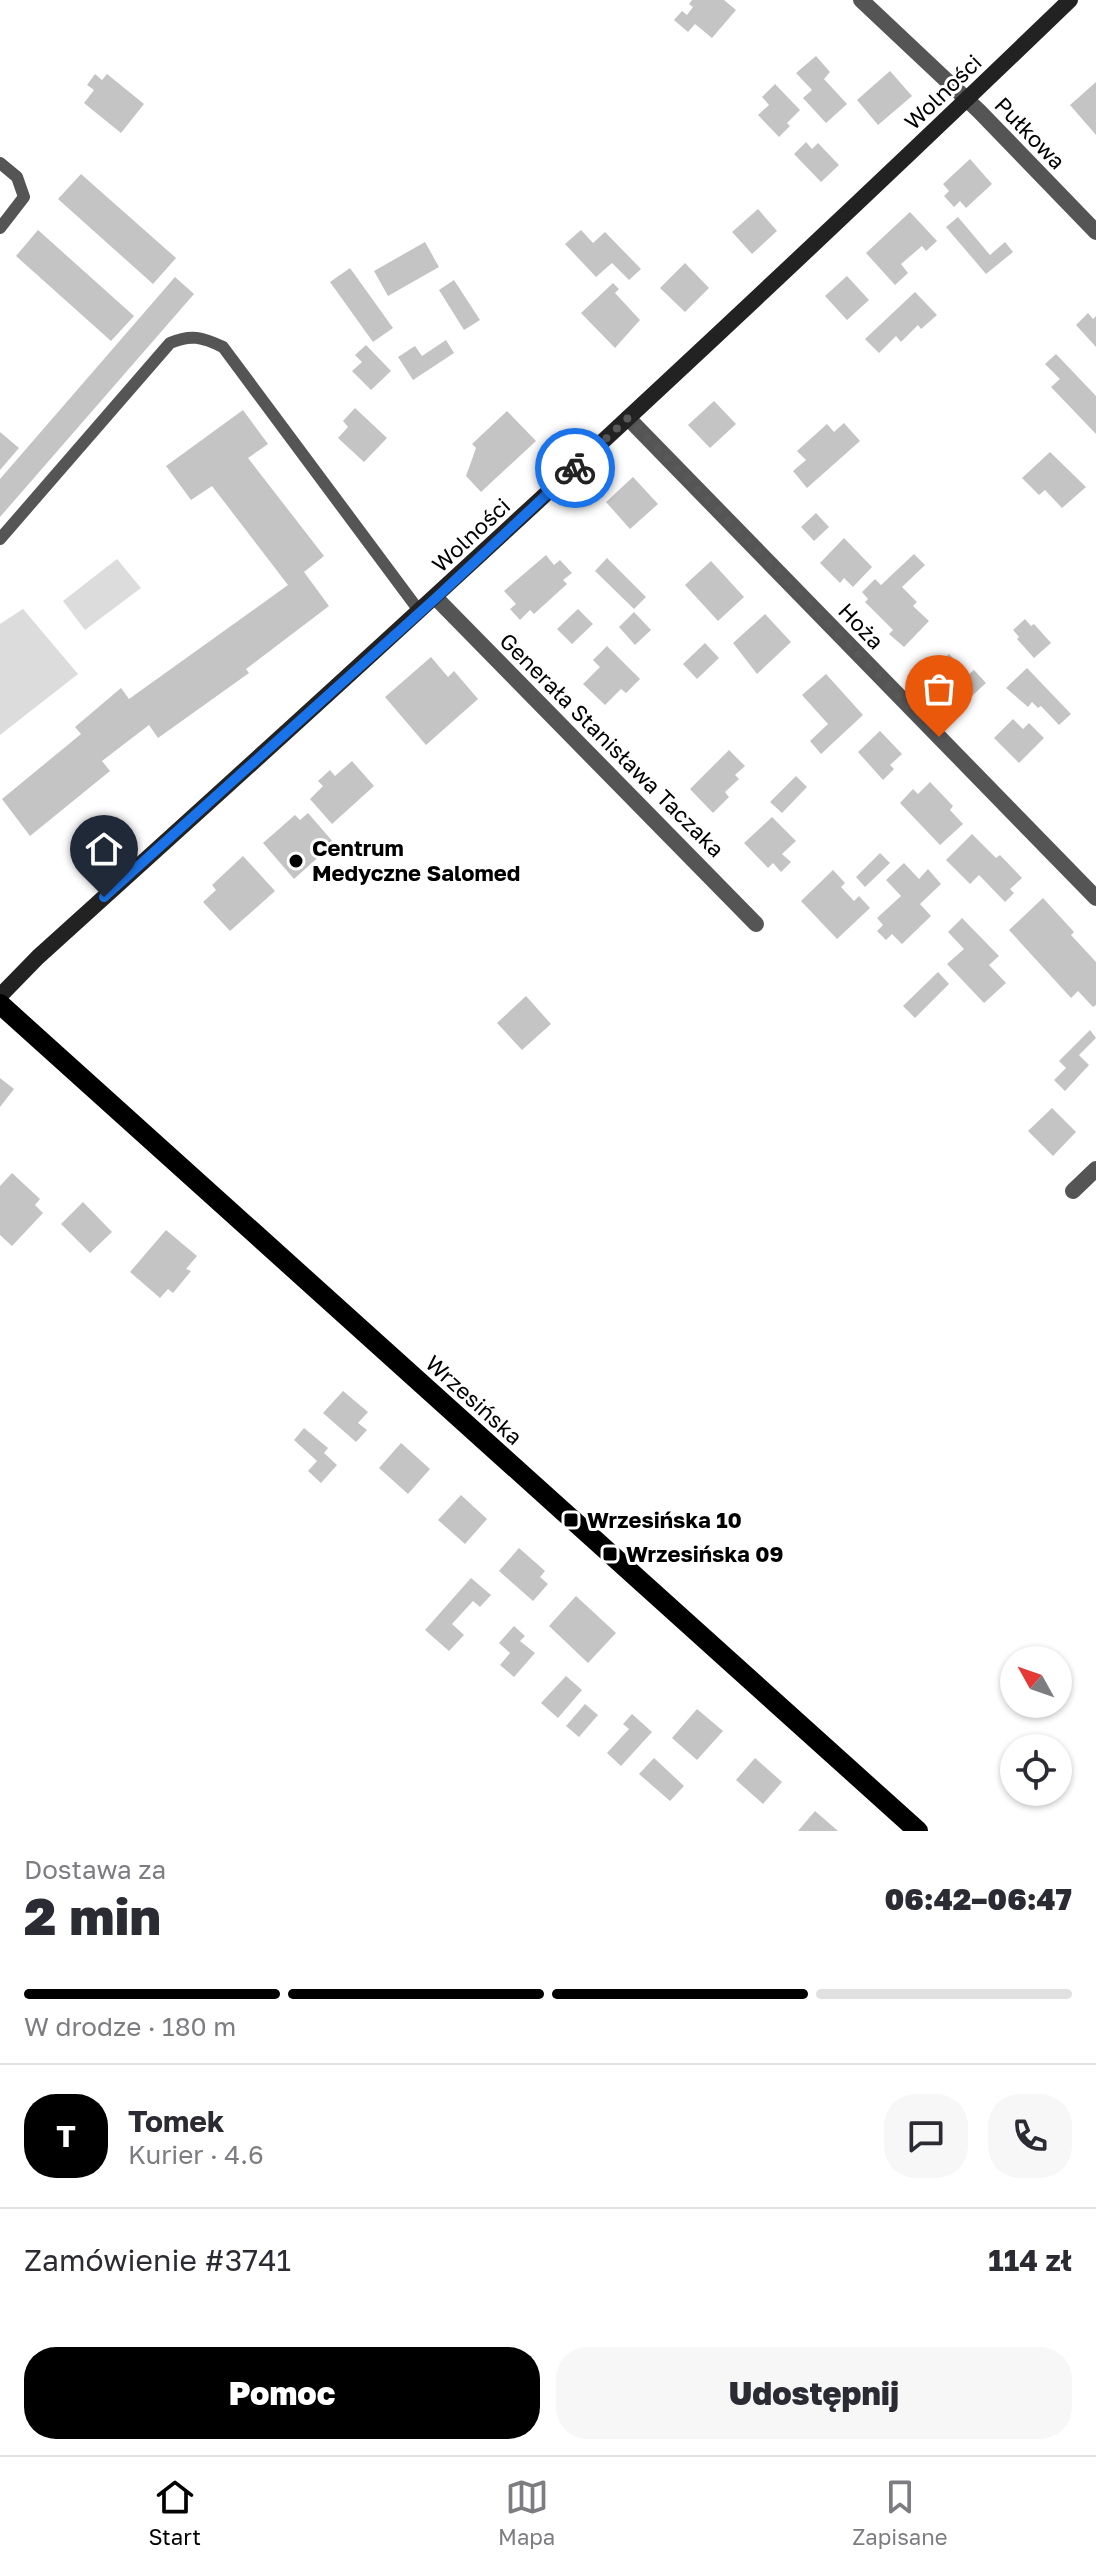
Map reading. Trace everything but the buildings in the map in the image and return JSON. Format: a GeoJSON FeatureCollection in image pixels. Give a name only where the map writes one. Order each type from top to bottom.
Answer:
{"type":"FeatureCollection","features":[{"type":"Feature","properties":{"kind":"main road","name":"Wrzesińska"},"geometry":{"type":"LineString","coordinates":[[0,1004],[918,1831]]}},
{"type":"Feature","properties":{"kind":"street","name":"Pułkowa"},"geometry":{"type":"LineString","coordinates":[[861,0],[967,99],[1096,232]]}},
{"type":"Feature","properties":{"kind":"street","name":"Wolności"},"geometry":{"type":"LineString","coordinates":[[0,996],[38,957],[436,598],[1070,0]]}},
{"type":"Feature","properties":{"kind":"street","name":"Hoża"},"geometry":{"type":"LineString","coordinates":[[628,418],[1096,898]]}},
{"type":"Feature","properties":{"kind":"street","name":"Generała Stanisława Taczaka"},"geometry":{"type":"LineString","coordinates":[[436,598],[756,924]]}},
{"type":"Feature","properties":{"kind":"street"},"geometry":{"type":"LineString","coordinates":[[1073,1191],[1096,1169]]}},
{"type":"Feature","properties":{"kind":"lane"},"geometry":{"type":"LineString","coordinates":[[0,163],[17,177],[24,197],[0,228]]}},
{"type":"Feature","properties":{"kind":"lane"},"geometry":{"type":"LineString","coordinates":[[0,539],[170,343],[184,337],[201,336],[223,347],[420,612]]}},
{"type":"Feature","properties":{"kind":"shaded area"},"geometry":{"type":"Polygon","coordinates":[[[117,559],[141,588],[85,630],[63,601],[117,559]]]}},
{"type":"Feature","properties":{"kind":"shaded area"},"geometry":{"type":"Polygon","coordinates":[[[23,609],[78,674],[0,735],[0,624],[23,609]]]}},
{"type":"Feature","properties":{"kind":"way so far"},"geometry":{"type":"LineString","coordinates":[[575,468],[628,418],[939,737]]}},
{"type":"Feature","properties":{"kind":"place","name":"Centrum Medyczne Salomed"},"geometry":{"type":"Point","coordinates":[296,861]}},
{"type":"Feature","properties":{"kind":"place","name":"Wrzesińska 10"},"geometry":{"type":"Point","coordinates":[571,1520]}},
{"type":"Feature","properties":{"kind":"place","name":"Wrzesińska 09"},"geometry":{"type":"Point","coordinates":[610,1554]}},
{"type":"Feature","properties":{"kind":"route"},"geometry":{"type":"LineString","coordinates":[[104,897],[436,598],[575,468]]}}]}
